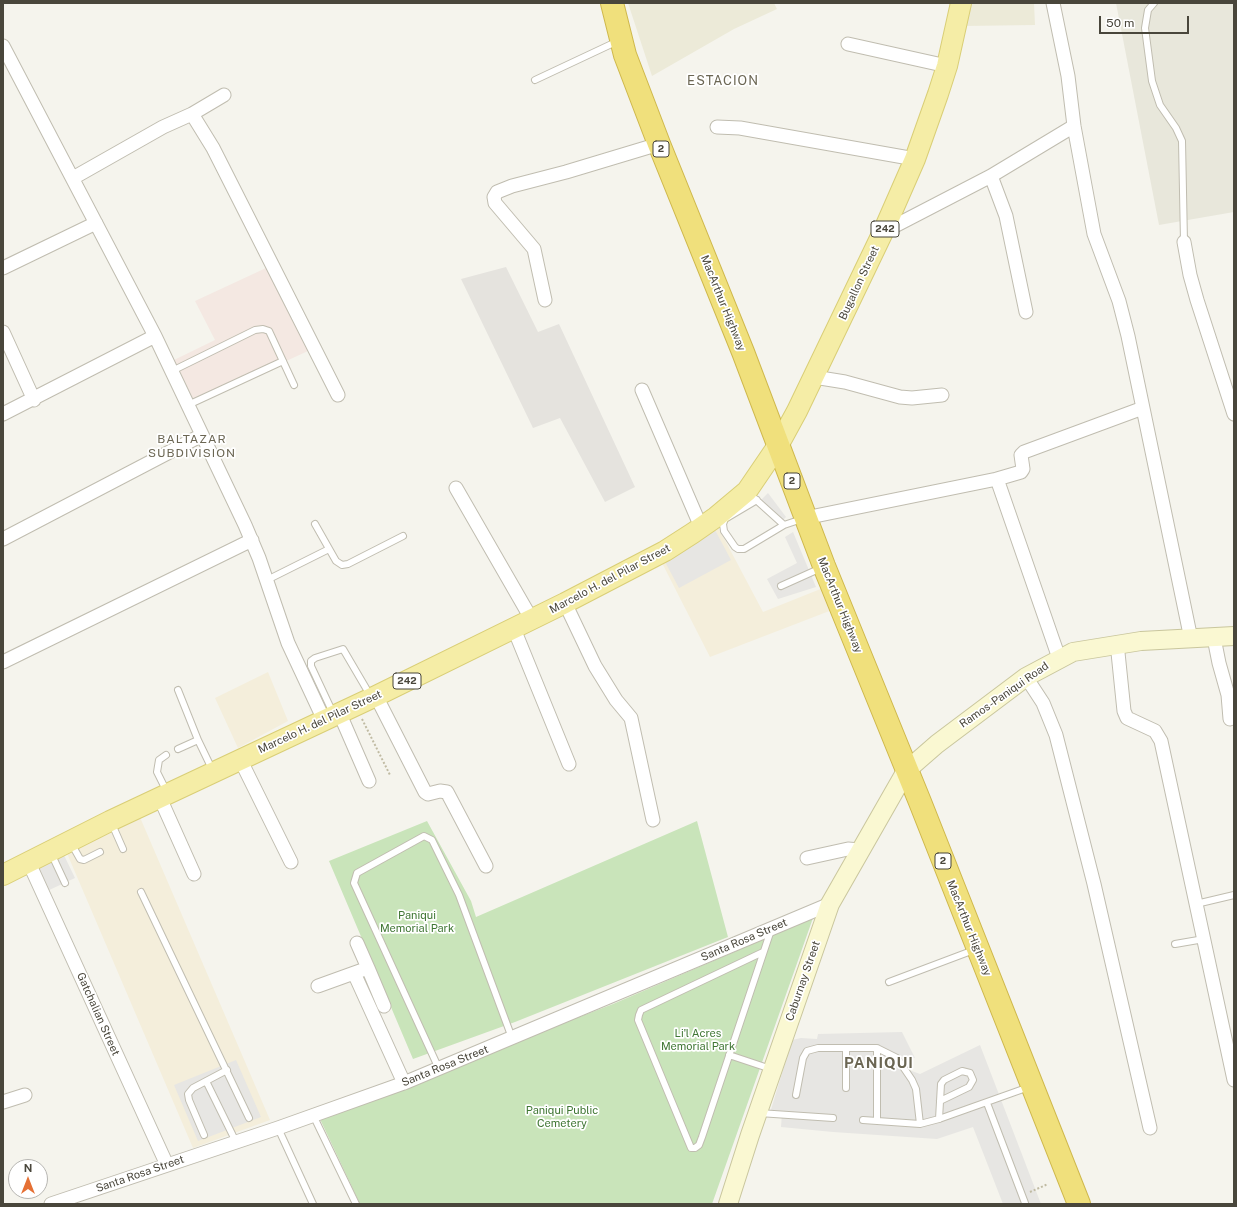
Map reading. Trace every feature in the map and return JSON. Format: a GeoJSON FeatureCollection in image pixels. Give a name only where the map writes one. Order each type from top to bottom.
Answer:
{"type":"FeatureCollection","features":[{"type":"Feature","properties":{"kind":"highway","name":"MacArthur Highway"},"geometry":{"type":"LineString","coordinates":[[612,3],[621,40],[659,144],[779,444],[805,518],[824,566],[1033,1085],[1078,1204]]}},
{"type":"Feature","properties":{"kind":"main road","name":"Bugallon Street"},"geometry":{"type":"LineString","coordinates":[[779,444],[814,377],[883,232],[915,159],[947,66],[961,3]]}},
{"type":"Feature","properties":{"kind":"main road","name":"Marcelo H. del Pilar Street"},"geometry":{"type":"LineString","coordinates":[[3,875],[110,821],[523,625],[665,551],[752,496],[779,444]]}},
{"type":"Feature","properties":{"kind":"street"},"geometry":{"type":"LineString","coordinates":[[1053,3],[1068,76],[1074,126],[1094,234],[1119,301],[1191,639]]}},
{"type":"Feature","properties":{"kind":"street"},"geometry":{"type":"LineString","coordinates":[[848,44],[947,66]]}},
{"type":"Feature","properties":{"kind":"street"},"geometry":{"type":"LineString","coordinates":[[3,46],[73,178],[172,371],[252,540],[288,643],[350,708],[425,792],[428,794],[440,791],[447,792],[486,866]]}},
{"type":"Feature","properties":{"kind":"street"},"geometry":{"type":"LineString","coordinates":[[73,178],[163,128],[192,114],[224,95]]}},
{"type":"Feature","properties":{"kind":"street"},"geometry":{"type":"LineString","coordinates":[[192,114],[213,148],[338,395]]}},
{"type":"Feature","properties":{"kind":"street"},"geometry":{"type":"LineString","coordinates":[[883,232],[991,176],[1074,126]]}},
{"type":"Feature","properties":{"kind":"street"},"geometry":{"type":"LineString","coordinates":[[717,127],[740,128],[915,159]]}},
{"type":"Feature","properties":{"kind":"street"},"geometry":{"type":"LineString","coordinates":[[545,300],[534,249],[495,203],[494,197],[497,192],[512,186],[566,172],[659,144]]}},
{"type":"Feature","properties":{"kind":"street"},"geometry":{"type":"LineString","coordinates":[[991,176],[1006,216],[1026,312]]}},
{"type":"Feature","properties":{"kind":"street"},"geometry":{"type":"LineString","coordinates":[[3,268],[96,223]]}},
{"type":"Feature","properties":{"kind":"street"},"geometry":{"type":"LineString","coordinates":[[1184,242],[1190,275],[1197,300],[1234,414]]}},
{"type":"Feature","properties":{"kind":"street"},"geometry":{"type":"LineString","coordinates":[[3,332],[34,400]]}},
{"type":"Feature","properties":{"kind":"street"},"geometry":{"type":"LineString","coordinates":[[3,414],[34,400],[155,336]]}},
{"type":"Feature","properties":{"kind":"street"},"geometry":{"type":"LineString","coordinates":[[814,377],[845,382],[900,397],[912,398],[942,395]]}},
{"type":"Feature","properties":{"kind":"street"},"geometry":{"type":"LineString","coordinates":[[642,390],[701,527]]}},
{"type":"Feature","properties":{"kind":"street"},"geometry":{"type":"LineString","coordinates":[[805,518],[997,479],[1021,472],[1023,469],[1021,455],[1024,452],[1143,408]]}},
{"type":"Feature","properties":{"kind":"street"},"geometry":{"type":"LineString","coordinates":[[3,539],[202,435]]}},
{"type":"Feature","properties":{"kind":"street"},"geometry":{"type":"LineString","coordinates":[[997,479],[1059,658]]}},
{"type":"Feature","properties":{"kind":"street"},"geometry":{"type":"LineString","coordinates":[[456,488],[523,625],[569,764]]}},
{"type":"Feature","properties":{"kind":"street"},"geometry":{"type":"LineString","coordinates":[[3,662],[252,540]]}},
{"type":"Feature","properties":{"kind":"street"},"geometry":{"type":"LineString","coordinates":[[566,603],[595,666],[616,700],[631,718],[653,820]]}},
{"type":"Feature","properties":{"kind":"street","name":"Ramos-Paniqui Road"},"geometry":{"type":"LineString","coordinates":[[906,771],[937,744],[1026,677],[1059,658],[1073,652],[1117,643],[1234,636]]}},
{"type":"Feature","properties":{"kind":"street"},"geometry":{"type":"LineString","coordinates":[[1214,638],[1218,663],[1228,695],[1230,719]]}},
{"type":"Feature","properties":{"kind":"street"},"geometry":{"type":"LineString","coordinates":[[1117,643],[1124,710],[1127,718],[1155,731],[1160,741],[1234,1080]]}},
{"type":"Feature","properties":{"kind":"street"},"geometry":{"type":"LineString","coordinates":[[1026,677],[1043,703],[1056,735],[1094,884],[1150,1128]]}},
{"type":"Feature","properties":{"kind":"street"},"geometry":{"type":"LineString","coordinates":[[350,708],[369,781]]}},
{"type":"Feature","properties":{"kind":"street"},"geometry":{"type":"LineString","coordinates":[[240,760],[291,862]]}},
{"type":"Feature","properties":{"kind":"street","name":"Caburnay Street"},"geometry":{"type":"LineString","coordinates":[[728,1204],[830,904],[906,771]]}},
{"type":"Feature","properties":{"kind":"street"},"geometry":{"type":"LineString","coordinates":[[164,796],[194,874]]}},
{"type":"Feature","properties":{"kind":"street"},"geometry":{"type":"LineString","coordinates":[[807,858],[848,849],[860,850]]}},
{"type":"Feature","properties":{"kind":"street","name":"Gatchalian Street"},"geometry":{"type":"LineString","coordinates":[[29,863],[167,1165]]}},
{"type":"Feature","properties":{"kind":"street","name":"Santa Rosa Street"},"geometry":{"type":"LineString","coordinates":[[51,1204],[278,1128],[404,1083],[830,904]]}},
{"type":"Feature","properties":{"kind":"street"},"geometry":{"type":"LineString","coordinates":[[357,943],[384,1006]]}},
{"type":"Feature","properties":{"kind":"street"},"geometry":{"type":"LineString","coordinates":[[318,986],[368,968]]}},
{"type":"Feature","properties":{"kind":"street"},"geometry":{"type":"LineString","coordinates":[[354,973],[404,1083]]}},
{"type":"Feature","properties":{"kind":"street"},"geometry":{"type":"LineString","coordinates":[[3,1102],[25,1095]]}},
{"type":"Feature","properties":{"kind":"lane"},"geometry":{"type":"LineString","coordinates":[[1154,3],[1148,10],[1145,28],[1151,74],[1160,105],[1176,128],[1182,141],[1184,242]]}},
{"type":"Feature","properties":{"kind":"lane"},"geometry":{"type":"LineString","coordinates":[[535,80],[621,40]]}},
{"type":"Feature","properties":{"kind":"lane"},"geometry":{"type":"LineString","coordinates":[[172,371],[255,330],[263,329],[269,331],[294,386]]}},
{"type":"Feature","properties":{"kind":"lane"},"geometry":{"type":"LineString","coordinates":[[188,405],[283,361]]}},
{"type":"Feature","properties":{"kind":"lane"},"geometry":{"type":"LineString","coordinates":[[784,525],[752,496],[725,519],[723,524],[724,531],[735,547],[738,549],[744,549],[784,525],[805,518]]}},
{"type":"Feature","properties":{"kind":"lane"},"geometry":{"type":"LineString","coordinates":[[315,524],[336,562],[342,565],[348,564],[403,536]]}},
{"type":"Feature","properties":{"kind":"lane"},"geometry":{"type":"LineString","coordinates":[[267,580],[328,549]]}},
{"type":"Feature","properties":{"kind":"lane"},"geometry":{"type":"LineString","coordinates":[[781,586],[824,566]]}},
{"type":"Feature","properties":{"kind":"lane"},"geometry":{"type":"LineString","coordinates":[[343,649],[350,708],[311,666],[311,661],[315,658],[343,649]]}},
{"type":"Feature","properties":{"kind":"lane"},"geometry":{"type":"LineString","coordinates":[[178,690],[198,740],[214,772]]}},
{"type":"Feature","properties":{"kind":"lane"},"geometry":{"type":"LineString","coordinates":[[178,749],[198,740]]}},
{"type":"Feature","properties":{"kind":"lane"},"geometry":{"type":"LineString","coordinates":[[164,796],[156,772],[159,760],[166,755]]}},
{"type":"Feature","properties":{"kind":"lane"},"geometry":{"type":"LineString","coordinates":[[110,821],[121,846],[114,846]]}},
{"type":"Feature","properties":{"kind":"lane"},"geometry":{"type":"LineString","coordinates":[[439,1069],[354,883],[357,873],[424,836],[432,840],[458,895],[512,1038]]}},
{"type":"Feature","properties":{"kind":"lane"},"geometry":{"type":"LineString","coordinates":[[70,842],[80,859],[84,860],[100,852]]}},
{"type":"Feature","properties":{"kind":"lane"},"geometry":{"type":"LineString","coordinates":[[50,852],[65,883]]}},
{"type":"Feature","properties":{"kind":"lane"},"geometry":{"type":"LineString","coordinates":[[141,892],[249,1118]]}},
{"type":"Feature","properties":{"kind":"lane"},"geometry":{"type":"LineString","coordinates":[[1196,904],[1234,895]]}},
{"type":"Feature","properties":{"kind":"lane"},"geometry":{"type":"LineString","coordinates":[[763,952],[641,1010],[639,1014],[638,1020],[691,1148],[695,1148],[699,1145],[771,929]]}},
{"type":"Feature","properties":{"kind":"lane"},"geometry":{"type":"LineString","coordinates":[[1174,944],[1204,939]]}},
{"type":"Feature","properties":{"kind":"lane"},"geometry":{"type":"LineString","coordinates":[[889,982],[977,949]]}},
{"type":"Feature","properties":{"kind":"lane"},"geometry":{"type":"LineString","coordinates":[[796,1095],[803,1058],[807,1051],[818,1048],[878,1048],[897,1058],[912,1080],[916,1089],[920,1124]]}},
{"type":"Feature","properties":{"kind":"lane"},"geometry":{"type":"LineString","coordinates":[[846,1048],[846,1088]]}},
{"type":"Feature","properties":{"kind":"lane"},"geometry":{"type":"LineString","coordinates":[[878,1048],[878,1121]]}},
{"type":"Feature","properties":{"kind":"lane"},"geometry":{"type":"LineString","coordinates":[[729,1055],[773,1069]]}},
{"type":"Feature","properties":{"kind":"lane"},"geometry":{"type":"LineString","coordinates":[[204,1135],[189,1100],[188,1094],[193,1088],[227,1070]]}},
{"type":"Feature","properties":{"kind":"lane"},"geometry":{"type":"LineString","coordinates":[[939,1119],[940,1101],[941,1084],[944,1080],[962,1071],[970,1073],[972,1080],[970,1087],[940,1101]]}},
{"type":"Feature","properties":{"kind":"lane"},"geometry":{"type":"LineString","coordinates":[[206,1082],[236,1142]]}},
{"type":"Feature","properties":{"kind":"lane"},"geometry":{"type":"LineString","coordinates":[[863,1120],[920,1124],[987,1103],[1033,1085]]}},
{"type":"Feature","properties":{"kind":"lane"},"geometry":{"type":"LineString","coordinates":[[987,1103],[1025,1203]]}},
{"type":"Feature","properties":{"kind":"lane"},"geometry":{"type":"LineString","coordinates":[[758,1113],[833,1118]]}},
{"type":"Feature","properties":{"kind":"lane"},"geometry":{"type":"LineString","coordinates":[[313,1115],[356,1204]]}},
{"type":"Feature","properties":{"kind":"lane"},"geometry":{"type":"LineString","coordinates":[[278,1128],[313,1204]]}},
{"type":"Feature","properties":{"kind":"path"},"geometry":{"type":"LineString","coordinates":[[350,708],[390,774]]}},
{"type":"Feature","properties":{"kind":"path"},"geometry":{"type":"LineString","coordinates":[[1022,1196],[1048,1184]]}},
{"type":"Feature","properties":{"kind":"shaded area"},"geometry":{"type":"Polygon","coordinates":[[[628,3],[774,3],[777,9],[734,29],[652,76],[628,3]]]}},
{"type":"Feature","properties":{"kind":"shaded area"},"geometry":{"type":"Polygon","coordinates":[[[967,3],[1034,3],[1035,25],[963,26],[967,3]]]}},
{"type":"Feature","properties":{"kind":"shaded area"},"geometry":{"type":"Polygon","coordinates":[[[1116,3],[1234,3],[1234,212],[1159,225],[1116,3]]]}},
{"type":"Feature","properties":{"kind":"shaded area"},"geometry":{"type":"Polygon","coordinates":[[[506,267],[538,332],[559,324],[635,487],[605,502],[560,418],[533,428],[461,279],[506,267]]]}},
{"type":"Feature","properties":{"kind":"shaded area"},"geometry":{"type":"Polygon","coordinates":[[[266,268],[308,351],[195,403],[174,360],[215,340],[195,301],[266,268]]]}},
{"type":"Feature","properties":{"kind":"shaded area"},"geometry":{"type":"Polygon","coordinates":[[[768,493],[786,517],[783,520],[760,501],[768,493]]]}},
{"type":"Feature","properties":{"kind":"shaded area"},"geometry":{"type":"Polygon","coordinates":[[[717,525],[763,612],[823,588],[832,610],[710,657],[659,557],[717,525]]]}},
{"type":"Feature","properties":{"kind":"shaded area"},"geometry":{"type":"Polygon","coordinates":[[[715,530],[731,560],[679,588],[663,558],[715,530]]]}},
{"type":"Feature","properties":{"kind":"shaded area"},"geometry":{"type":"Polygon","coordinates":[[[793,532],[816,587],[778,599],[767,579],[797,563],[785,537],[793,532]]]}},
{"type":"Feature","properties":{"kind":"shaded area"},"geometry":{"type":"Polygon","coordinates":[[[268,672],[288,721],[238,748],[215,698],[268,672]]]}},
{"type":"Feature","properties":{"kind":"shaded area"},"geometry":{"type":"Polygon","coordinates":[[[139,815],[270,1120],[193,1148],[66,851],[139,815]]]}},
{"type":"Feature","properties":{"kind":"shaded area"},"geometry":{"type":"Polygon","coordinates":[[[61,849],[75,878],[45,892],[32,863],[61,849]]]}},
{"type":"Feature","properties":{"kind":"shaded area"},"geometry":{"type":"Polygon","coordinates":[[[902,1032],[915,1058],[907,1059],[909,1070],[920,1074],[980,1045],[1041,1204],[1003,1204],[973,1127],[937,1139],[833,1132],[781,1127],[782,1113],[770,1113],[792,1040],[801,1038],[817,1039],[818,1034],[902,1032]]]}},
{"type":"Feature","properties":{"kind":"shaded area"},"geometry":{"type":"Polygon","coordinates":[[[236,1060],[261,1117],[198,1141],[174,1085],[236,1060]]]}},
{"type":"Feature","properties":{"kind":"green space","name":"Paniqui Memorial Park"},"geometry":{"type":"Polygon","coordinates":[[[427,821],[471,901],[476,917],[697,821],[728,937],[515,1022],[413,1059],[329,861],[427,821]]]}},
{"type":"Feature","properties":{"kind":"green space","name":"Paniqui Public Cemetery"},"geometry":{"type":"Polygon","coordinates":[[[813,918],[712,1204],[360,1204],[319,1117],[613,1004],[813,918]]]}},
{"type":"Feature","properties":{"kind":"district","name":"ESTACION"},"geometry":{"type":"Point","coordinates":[723,81]}},
{"type":"Feature","properties":{"kind":"district","name":"BALTAZAR SUBDIVISION"},"geometry":{"type":"Point","coordinates":[192,446]}},
{"type":"Feature","properties":{"kind":"district","name":"PANIQUI"},"geometry":{"type":"Point","coordinates":[879,1063]}},
{"type":"Feature","properties":{"kind":"park label","name":"Li'l Acres Memorial Park"},"geometry":{"type":"Point","coordinates":[698,1040]}}]}
